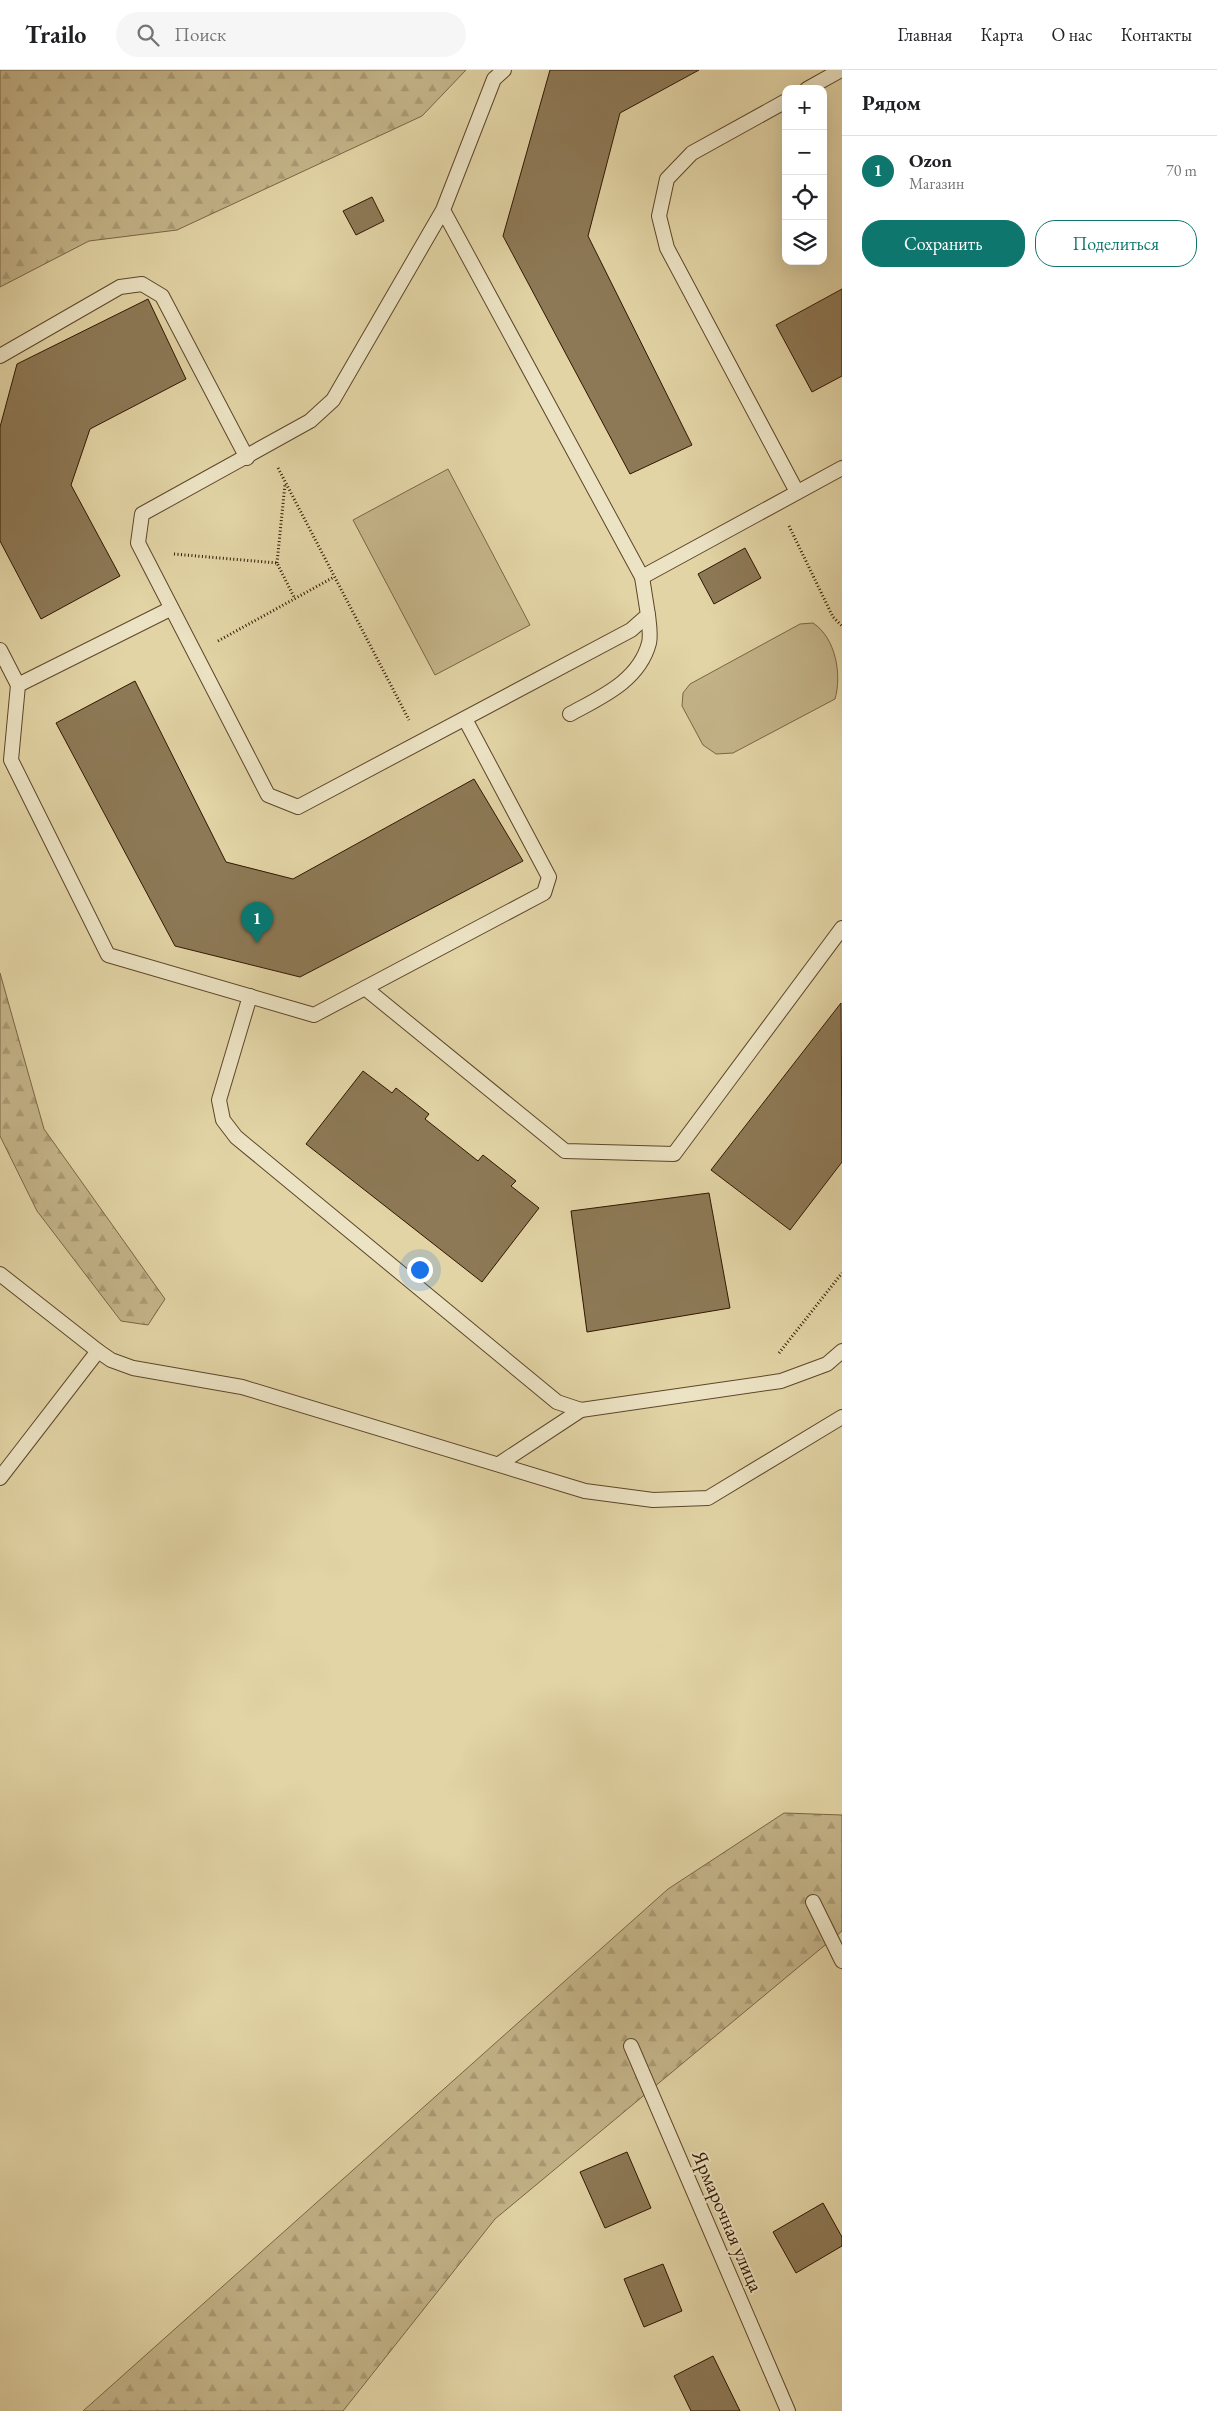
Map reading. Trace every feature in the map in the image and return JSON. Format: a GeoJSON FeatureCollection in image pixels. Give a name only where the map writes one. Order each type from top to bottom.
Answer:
{"type":"FeatureCollection","features":[{"type":"Feature","properties":{"kind":"lane"},"geometry":{"type":"LineString","coordinates":[[504,70],[494,79],[443,210],[333,400],[310,421],[247,458],[142,514],[138,543],[170,609],[268,795],[298,807],[631,630],[648,615]]}},
{"type":"Feature","properties":{"kind":"lane"},"geometry":{"type":"LineString","coordinates":[[814,85],[841,70]]}},
{"type":"Feature","properties":{"kind":"lane"},"geometry":{"type":"LineString","coordinates":[[782,103],[692,153],[667,179],[659,216],[667,248],[797,492]]}},
{"type":"Feature","properties":{"kind":"lane"},"geometry":{"type":"LineString","coordinates":[[443,210],[642,577],[650,641],[641,662],[620,686],[570,714]]}},
{"type":"Feature","properties":{"kind":"lane"},"geometry":{"type":"LineString","coordinates":[[0,356],[120,286],[142,284],[162,296],[247,458]]}},
{"type":"Feature","properties":{"kind":"lane"},"geometry":{"type":"LineString","coordinates":[[642,577],[842,468]]}},
{"type":"Feature","properties":{"kind":"lane"},"geometry":{"type":"LineString","coordinates":[[18,685],[170,609]]}},
{"type":"Feature","properties":{"kind":"lane"},"geometry":{"type":"LineString","coordinates":[[0,650],[18,685],[11,760],[108,956],[314,1015],[544,893],[549,877],[465,719]]}},
{"type":"Feature","properties":{"kind":"lane"},"geometry":{"type":"LineString","coordinates":[[365,988],[565,1151],[674,1154],[842,928]]}},
{"type":"Feature","properties":{"kind":"lane"},"geometry":{"type":"LineString","coordinates":[[250,996],[219,1100],[223,1120],[236,1137],[557,1402],[581,1410]]}},
{"type":"Feature","properties":{"kind":"lane"},"geometry":{"type":"LineString","coordinates":[[0,1274],[111,1360],[133,1368],[242,1387],[584,1491],[652,1500],[708,1498],[842,1417]]}},
{"type":"Feature","properties":{"kind":"lane"},"geometry":{"type":"LineString","coordinates":[[0,1478],[98,1351]]}},
{"type":"Feature","properties":{"kind":"lane"},"geometry":{"type":"LineString","coordinates":[[499,1464],[581,1410],[780,1382],[827,1364],[842,1351]]}},
{"type":"Feature","properties":{"kind":"lane"},"geometry":{"type":"LineString","coordinates":[[813,1902],[842,1961]]}},
{"type":"Feature","properties":{"kind":"lane","name":"Ярмарочная улица"},"geometry":{"type":"LineString","coordinates":[[631,2046],[788,2411]]}},
{"type":"Feature","properties":{"kind":"path"},"geometry":{"type":"LineString","coordinates":[[266,446],[421,742]]}},
{"type":"Feature","properties":{"kind":"path"},"geometry":{"type":"LineString","coordinates":[[285,482],[277,562],[295,599]]}},
{"type":"Feature","properties":{"kind":"path"},"geometry":{"type":"LineString","coordinates":[[778,503],[833,617],[842,626]]}},
{"type":"Feature","properties":{"kind":"path"},"geometry":{"type":"LineString","coordinates":[[142,551],[277,562]]}},
{"type":"Feature","properties":{"kind":"path"},"geometry":{"type":"LineString","coordinates":[[194,654],[334,577]]}},
{"type":"Feature","properties":{"kind":"path"},"geometry":{"type":"LineString","coordinates":[[754,1385],[842,1272]]}},
{"type":"Feature","properties":{"kind":"green space"},"geometry":{"type":"Polygon","coordinates":[[[0,70],[466,70],[422,116],[177,230],[89,241],[0,287],[0,70]]]}},
{"type":"Feature","properties":{"kind":"green space"},"geometry":{"type":"Polygon","coordinates":[[[448,469],[530,625],[435,675],[353,520],[448,469]]]}},
{"type":"Feature","properties":{"kind":"green space"},"geometry":{"type":"Polygon","coordinates":[[[813,623],[821,630],[832,647],[838,679],[835,699],[733,753],[716,754],[703,745],[682,706],[683,693],[690,684],[800,624],[813,623]]]}},
{"type":"Feature","properties":{"kind":"green space"},"geometry":{"type":"Polygon","coordinates":[[[0,973],[44,1129],[165,1299],[148,1325],[121,1321],[37,1211],[0,1136],[0,973]]]}},
{"type":"Feature","properties":{"kind":"green space"},"geometry":{"type":"Polygon","coordinates":[[[784,1813],[842,1815],[842,1931],[495,2219],[343,2411],[83,2411],[668,1889],[784,1813]]]}},
{"type":"Feature","properties":{"kind":"building"},"geometry":{"type":"Polygon","coordinates":[[[550,70],[699,70],[620,113],[588,236],[692,445],[630,474],[503,236],[550,70]]]}},
{"type":"Feature","properties":{"kind":"building"},"geometry":{"type":"Polygon","coordinates":[[[372,197],[384,221],[356,235],[343,211],[372,197]]]}},
{"type":"Feature","properties":{"kind":"building"},"geometry":{"type":"Polygon","coordinates":[[[842,289],[842,376],[812,392],[776,325],[842,289]]]}},
{"type":"Feature","properties":{"kind":"building"},"geometry":{"type":"Polygon","coordinates":[[[148,299],[186,379],[90,429],[71,485],[120,576],[41,619],[0,541],[0,427],[17,364],[148,299]]]}},
{"type":"Feature","properties":{"kind":"building"},"geometry":{"type":"Polygon","coordinates":[[[745,548],[761,578],[714,604],[698,574],[745,548]]]}},
{"type":"Feature","properties":{"kind":"building"},"geometry":{"type":"Polygon","coordinates":[[[135,681],[226,862],[293,879],[474,779],[523,861],[300,977],[175,946],[56,723],[135,681]]]}},
{"type":"Feature","properties":{"kind":"building"},"geometry":{"type":"Polygon","coordinates":[[[841,1003],[842,1162],[790,1230],[711,1170],[841,1003]]]}},
{"type":"Feature","properties":{"kind":"building"},"geometry":{"type":"Polygon","coordinates":[[[363,1071],[392,1093],[396,1088],[429,1114],[425,1119],[478,1161],[483,1155],[516,1181],[511,1186],[539,1208],[482,1282],[306,1144],[363,1071]]]}},
{"type":"Feature","properties":{"kind":"building"},"geometry":{"type":"Polygon","coordinates":[[[709,1193],[730,1308],[587,1332],[571,1211],[709,1193]]]}},
{"type":"Feature","properties":{"kind":"building"},"geometry":{"type":"Polygon","coordinates":[[[627,2152],[651,2208],[605,2228],[580,2172],[627,2152]]]}},
{"type":"Feature","properties":{"kind":"building"},"geometry":{"type":"Polygon","coordinates":[[[823,2203],[842,2237],[842,2246],[796,2273],[773,2232],[823,2203]]]}},
{"type":"Feature","properties":{"kind":"building"},"geometry":{"type":"Polygon","coordinates":[[[663,2264],[682,2311],[644,2327],[624,2279],[663,2264]]]}},
{"type":"Feature","properties":{"kind":"building"},"geometry":{"type":"Polygon","coordinates":[[[713,2356],[740,2411],[691,2411],[674,2376],[713,2356]]]}},
{"type":"Feature","properties":{"kind":"place","name":"Ozon"},"geometry":{"type":"Point","coordinates":[257,943]}}]}
